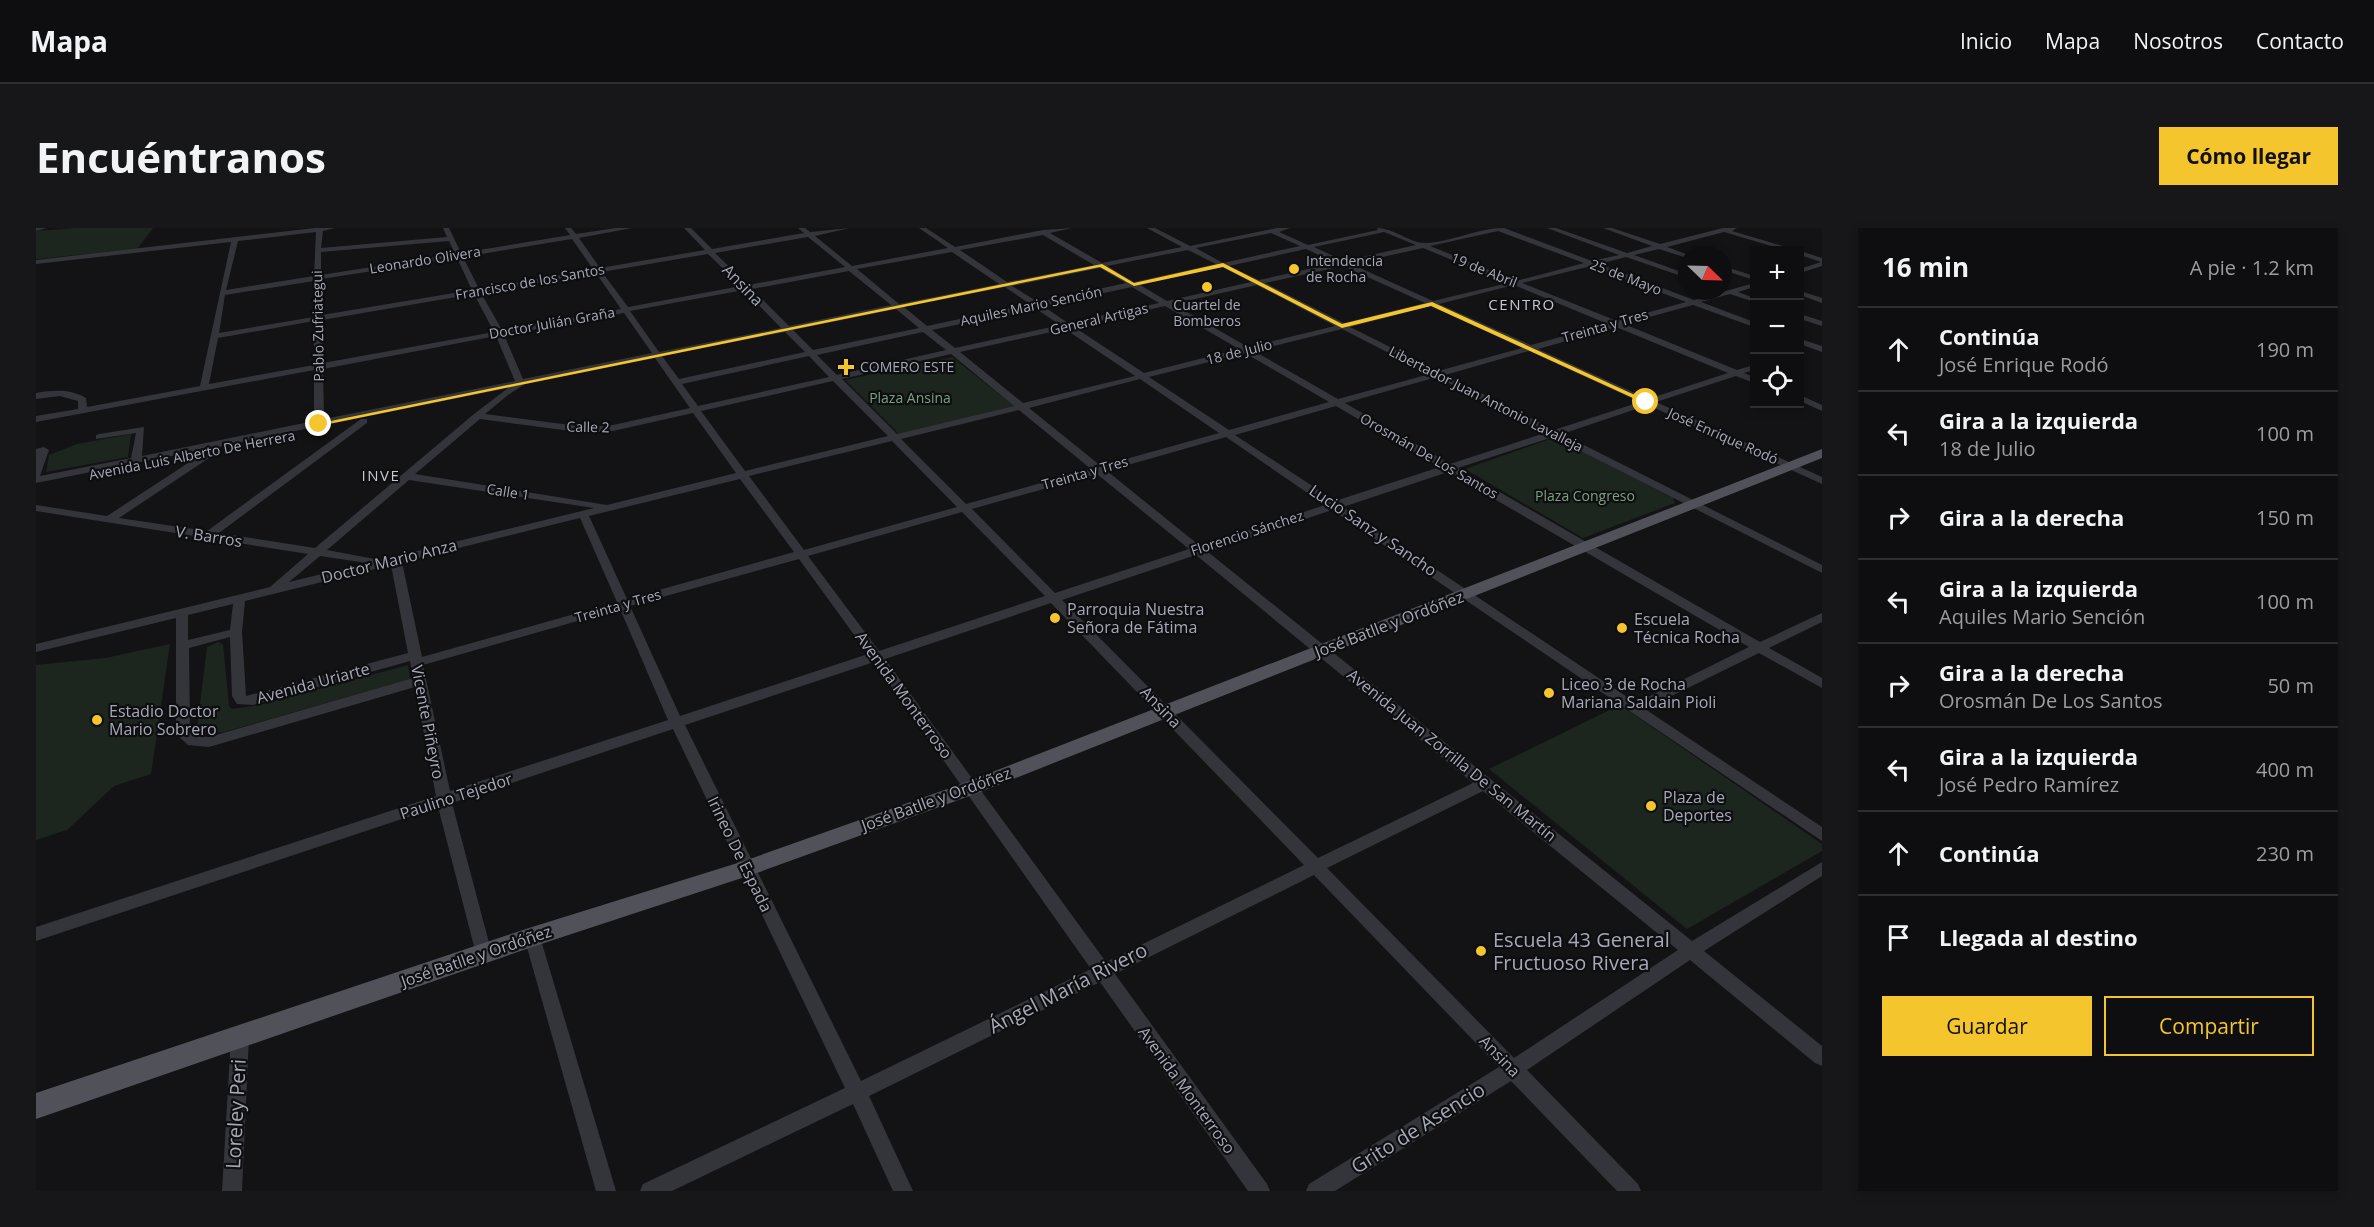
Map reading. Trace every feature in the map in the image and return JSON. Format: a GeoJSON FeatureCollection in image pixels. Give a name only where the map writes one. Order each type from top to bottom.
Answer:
{"type":"FeatureCollection","features":[{"type":"Feature","properties":{"kind":"main road","name":"José Batlle y Ordóñez"},"geometry":{"type":"LineString","coordinates":[[36,1106],[532,937],[747,868],[971,788],[1822,453]]}},
{"type":"Feature","properties":{"kind":"street"},"geometry":{"type":"LineString","coordinates":[[36,229],[44,228]]}},
{"type":"Feature","properties":{"kind":"street"},"geometry":{"type":"LineString","coordinates":[[36,261],[332,228]]}},
{"type":"Feature","properties":{"kind":"street"},"geometry":{"type":"LineString","coordinates":[[273,589],[477,416],[505,393],[521,384],[500,333],[476,291],[446,228]]}},
{"type":"Feature","properties":{"kind":"street","name":"Avenida Monterroso"},"geometry":{"type":"LineString","coordinates":[[568,228],[1260,1191]]}},
{"type":"Feature","properties":{"kind":"street","name":"Leonardo Olivera"},"geometry":{"type":"LineString","coordinates":[[222,293],[629,228]]}},
{"type":"Feature","properties":{"kind":"street","name":"Ansina"},"geometry":{"type":"LineString","coordinates":[[687,228],[1166,712],[1631,1191]]}},
{"type":"Feature","properties":{"kind":"street","name":"Francisco de los Santos"},"geometry":{"type":"LineString","coordinates":[[214,336],[710,252],[805,231],[847,228]]}},
{"type":"Feature","properties":{"kind":"street","name":"Lucio Sanz y Sancho"},"geometry":{"type":"LineString","coordinates":[[922,228],[1335,504],[1822,835]]}},
{"type":"Feature","properties":{"kind":"street","name":"Doctor Julián Graña"},"geometry":{"type":"LineString","coordinates":[[36,419],[746,289],[955,249],[1040,230],[1069,228]]}},
{"type":"Feature","properties":{"kind":"street","name":"Libertador Juan Antonio Lavalleja"},"geometry":{"type":"LineString","coordinates":[[1150,228],[1822,570]]}},
{"type":"Feature","properties":{"kind":"street","name":"Avenida Luis Alberto De Herrera"},"geometry":{"type":"LineString","coordinates":[[36,486],[319,424],[1189,248],[1268,230],[1287,228]]}},
{"type":"Feature","properties":{"kind":"street","name":"General Artigas"},"geometry":{"type":"LineString","coordinates":[[697,410],[1499,228]]}},
{"type":"Feature","properties":{"kind":"street","name":"25 de Mayo"},"geometry":{"type":"LineString","coordinates":[[1499,228],[1750,323]]}},
{"type":"Feature","properties":{"kind":"street"},"geometry":{"type":"LineString","coordinates":[[1550,228],[1678,273]]}},
{"type":"Feature","properties":{"kind":"street"},"geometry":{"type":"LineString","coordinates":[[1606,228],[1678,253]]}},
{"type":"Feature","properties":{"kind":"street","name":"Pablo Zufriategui"},"geometry":{"type":"LineString","coordinates":[[319,424],[317,250],[320,229]]}},
{"type":"Feature","properties":{"kind":"street","name":"19 de Abril"},"geometry":{"type":"LineString","coordinates":[[1382,229],[1750,378]]}},
{"type":"Feature","properties":{"kind":"street","name":"Aquiles Mario Sención"},"geometry":{"type":"LineString","coordinates":[[678,382],[1307,248],[1382,229]]}},
{"type":"Feature","properties":{"kind":"street"},"geometry":{"type":"LineString","coordinates":[[1726,229],[1779,246]]}},
{"type":"Feature","properties":{"kind":"street","name":"18 de Julio"},"geometry":{"type":"LineString","coordinates":[[743,474],[1020,407],[1726,229]]}},
{"type":"Feature","properties":{"kind":"street","name":"Orosmán De Los Santos"},"geometry":{"type":"LineString","coordinates":[[1040,230],[1822,684]]}},
{"type":"Feature","properties":{"kind":"street","name":"José Enrique Rodó"},"geometry":{"type":"LineString","coordinates":[[1268,230],[1822,481]]}},
{"type":"Feature","properties":{"kind":"street","name":"Avenida Juan Zorrilla De San Martín"},"geometry":{"type":"LineString","coordinates":[[805,231],[952,353],[1323,650],[1822,1057]]}},
{"type":"Feature","properties":{"kind":"street"},"geometry":{"type":"LineString","coordinates":[[204,388],[235,238]]}},
{"type":"Feature","properties":{"kind":"street"},"geometry":{"type":"LineString","coordinates":[[317,250],[452,238]]}},
{"type":"Feature","properties":{"kind":"street"},"geometry":{"type":"LineString","coordinates":[[1804,255],[1822,262]]}},
{"type":"Feature","properties":{"kind":"street"},"geometry":{"type":"LineString","coordinates":[[1804,269],[1822,262]]}},
{"type":"Feature","properties":{"kind":"street"},"geometry":{"type":"LineString","coordinates":[[1732,271],[1750,276]]}},
{"type":"Feature","properties":{"kind":"street","name":"Treinta y Tres"},"geometry":{"type":"LineString","coordinates":[[1732,289],[1750,286]]}},
{"type":"Feature","properties":{"kind":"street"},"geometry":{"type":"LineString","coordinates":[[1732,292],[1750,298]]}},
{"type":"Feature","properties":{"kind":"street"},"geometry":{"type":"LineString","coordinates":[[1804,294],[1822,301]]}},
{"type":"Feature","properties":{"kind":"street","name":"Treinta y Tres"},"geometry":{"type":"LineString","coordinates":[[416,659],[802,555],[1097,469],[1699,300]]}},
{"type":"Feature","properties":{"kind":"street"},"geometry":{"type":"LineString","coordinates":[[1804,317],[1822,324]]}},
{"type":"Feature","properties":{"kind":"street"},"geometry":{"type":"LineString","coordinates":[[1804,342],[1820,347]]}},
{"type":"Feature","properties":{"kind":"street"},"geometry":{"type":"LineString","coordinates":[[1804,351],[1820,347]]}},
{"type":"Feature","properties":{"kind":"street","name":"Avenida Luis Alberto De Herrera"},"geometry":{"type":"LineString","coordinates":[[36,480],[136,460],[364,421],[646,363],[666,366]]}},
{"type":"Feature","properties":{"kind":"street","name":"Florencio Sánchez"},"geometry":{"type":"LineString","coordinates":[[877,657],[1196,549],[1750,369]]}},
{"type":"Feature","properties":{"kind":"street"},"geometry":{"type":"LineString","coordinates":[[36,396],[63,392],[76,396],[83,400],[82,411]]}},
{"type":"Feature","properties":{"kind":"street"},"geometry":{"type":"LineString","coordinates":[[1804,400],[1822,408]]}},
{"type":"Feature","properties":{"kind":"street","name":"Calle 2"},"geometry":{"type":"LineString","coordinates":[[477,416],[586,430],[613,428],[697,410]]}},
{"type":"Feature","properties":{"kind":"street"},"geometry":{"type":"LineString","coordinates":[[208,536],[364,421]]}},
{"type":"Feature","properties":{"kind":"street"},"geometry":{"type":"LineString","coordinates":[[99,437],[141,429],[136,460]]}},
{"type":"Feature","properties":{"kind":"street"},"geometry":{"type":"LineString","coordinates":[[108,520],[216,447]]}},
{"type":"Feature","properties":{"kind":"street"},"geometry":{"type":"LineString","coordinates":[[36,452],[44,450],[36,475]]}},
{"type":"Feature","properties":{"kind":"street","name":"Doctor Mario Anza"},"geometry":{"type":"LineString","coordinates":[[36,648],[743,474]]}},
{"type":"Feature","properties":{"kind":"street","name":"Calle 1"},"geometry":{"type":"LineString","coordinates":[[406,476],[609,507]]}},
{"type":"Feature","properties":{"kind":"street","name":"V. Barros"},"geometry":{"type":"LineString","coordinates":[[36,508],[315,553],[389,561]]}},
{"type":"Feature","properties":{"kind":"street","name":"Irineo De Espada"},"geometry":{"type":"LineString","coordinates":[[583,514],[676,722],[903,1191]]}},
{"type":"Feature","properties":{"kind":"street","name":"Vicente Piñeyro"},"geometry":{"type":"LineString","coordinates":[[389,561],[416,659],[444,800],[484,954]]}},
{"type":"Feature","properties":{"kind":"street","name":"Avenida Uriarte"},"geometry":{"type":"LineString","coordinates":[[239,598],[236,632],[239,696],[242,701],[416,659]]}},
{"type":"Feature","properties":{"kind":"street"},"geometry":{"type":"LineString","coordinates":[[182,612],[183,734],[193,741],[209,742],[419,681]]}},
{"type":"Feature","properties":{"kind":"street"},"geometry":{"type":"LineString","coordinates":[[1636,708],[1822,617]]}},
{"type":"Feature","properties":{"kind":"street"},"geometry":{"type":"LineString","coordinates":[[181,646],[236,632]]}},
{"type":"Feature","properties":{"kind":"street","name":"Paulino Tejedor"},"geometry":{"type":"LineString","coordinates":[[36,934],[877,657]]}},
{"type":"Feature","properties":{"kind":"street","name":"Ángel María Rivero"},"geometry":{"type":"LineString","coordinates":[[650,1191],[858,1094],[1314,866],[1486,783]]}},
{"type":"Feature","properties":{"kind":"street","name":"Grito de Asencio"},"geometry":{"type":"LineString","coordinates":[[1316,1191],[1513,1069],[1692,950],[1822,868]]}},
{"type":"Feature","properties":{"kind":"street"},"geometry":{"type":"LineString","coordinates":[[532,937],[606,1191]]}},
{"type":"Feature","properties":{"kind":"street","name":"Loreley Peri"},"geometry":{"type":"LineString","coordinates":[[232,1191],[240,1037]]}},
{"type":"Feature","properties":{"kind":"green space"},"geometry":{"type":"Polygon","coordinates":[[[75,228],[153,228],[137,249],[36,259],[36,231],[75,228]]]}},
{"type":"Feature","properties":{"kind":"green space","name":"Plaza Ansina"},"geometry":{"type":"Polygon","coordinates":[[[952,357],[1014,406],[899,434],[845,380],[952,357]]]}},
{"type":"Feature","properties":{"kind":"green space"},"geometry":{"type":"Polygon","coordinates":[[[131,434],[128,457],[46,472],[49,455],[77,444],[131,434]]]}},
{"type":"Feature","properties":{"kind":"green space","name":"Plaza Congreso"},"geometry":{"type":"Polygon","coordinates":[[[1550,439],[1560,440],[1673,498],[1675,503],[1583,538],[1465,469],[1550,439]]]}},
{"type":"Feature","properties":{"kind":"green space"},"geometry":{"type":"Polygon","coordinates":[[[218,642],[223,644],[229,706],[232,709],[260,705],[408,665],[410,679],[224,732],[207,734],[197,728],[207,647],[218,642]]]}},
{"type":"Feature","properties":{"kind":"green space","name":"Estadio Doctor Mario Sobrero"},"geometry":{"type":"Polygon","coordinates":[[[170,644],[151,774],[114,786],[67,830],[36,840],[36,665],[105,658],[170,644]]]}},
{"type":"Feature","properties":{"kind":"green space","name":"Plaza de Deportes"},"geometry":{"type":"Polygon","coordinates":[[[1620,705],[1822,844],[1822,851],[1687,929],[1489,769],[1620,705]]]}},
{"type":"Feature","properties":{"kind":"place","name":"Intendencia de Rocha"},"geometry":{"type":"Point","coordinates":[1294,269]}},
{"type":"Feature","properties":{"kind":"place","name":"Cuartel de Bomberos"},"geometry":{"type":"Point","coordinates":[1207,287]}},
{"type":"Feature","properties":{"kind":"place","name":"COMERO ESTE"},"geometry":{"type":"Point","coordinates":[846,367]}},
{"type":"Feature","properties":{"kind":"place","name":"Parroquia Nuestra Señora de Fátima"},"geometry":{"type":"Point","coordinates":[1055,618]}},
{"type":"Feature","properties":{"kind":"place","name":"Escuela Técnica Rocha"},"geometry":{"type":"Point","coordinates":[1622,628]}},
{"type":"Feature","properties":{"kind":"place","name":"Liceo 3 de Rocha Mariana Saldain Pioli"},"geometry":{"type":"Point","coordinates":[1549,693]}},
{"type":"Feature","properties":{"kind":"place","name":"Estadio Doctor Mario Sobrero"},"geometry":{"type":"Point","coordinates":[97,720]}},
{"type":"Feature","properties":{"kind":"place","name":"Plaza de Deportes"},"geometry":{"type":"Point","coordinates":[1651,806]}},
{"type":"Feature","properties":{"kind":"place","name":"Escuela 43 General Fructuoso Rivera"},"geometry":{"type":"Point","coordinates":[1481,951]}},
{"type":"Feature","properties":{"kind":"district","name":"CENTRO"},"geometry":{"type":"Point","coordinates":[1522,305]}},
{"type":"Feature","properties":{"kind":"district","name":"INVE"},"geometry":{"type":"Point","coordinates":[381,476]}},
{"type":"Feature","properties":{"kind":"route"},"geometry":{"type":"LineString","coordinates":[[319,424],[1101,265],[1134,285],[1223,265],[1342,326],[1432,304],[1646,402]]}}]}
